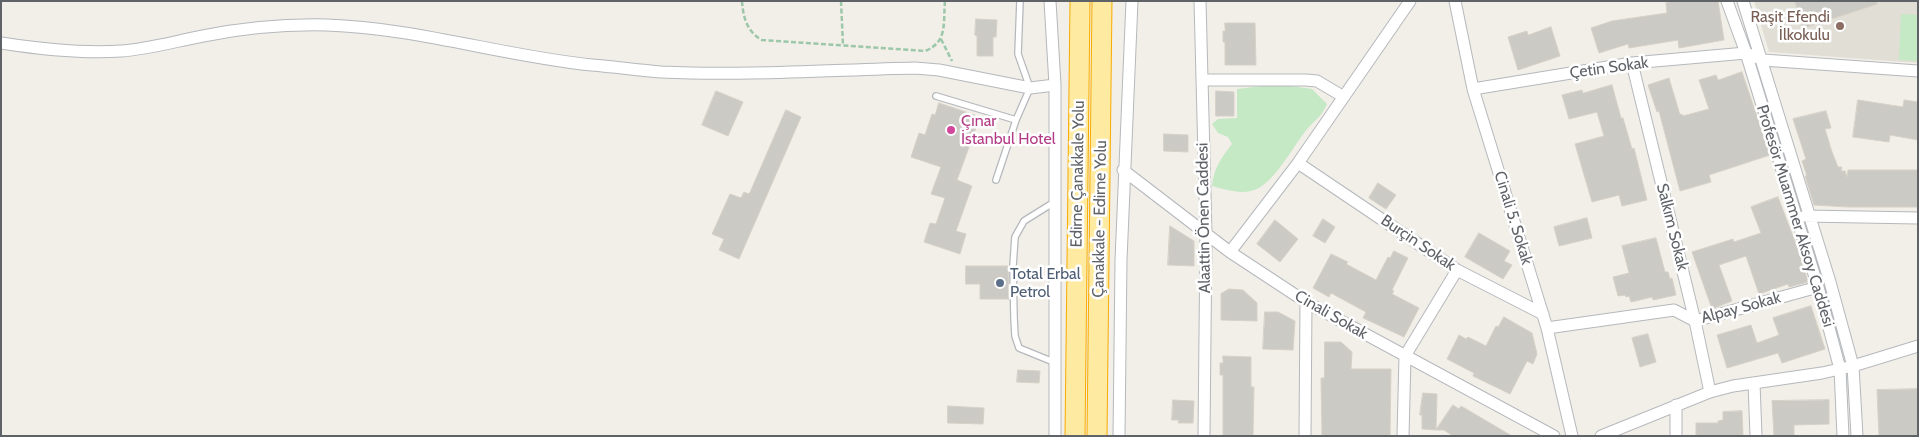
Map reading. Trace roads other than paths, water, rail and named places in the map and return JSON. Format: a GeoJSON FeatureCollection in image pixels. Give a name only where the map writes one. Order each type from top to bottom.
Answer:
{"type":"FeatureCollection","features":[{"type":"Feature","properties":{"kind":"highway","name":"Edirne Çanakkale Yolu"},"geometry":{"type":"LineString","coordinates":[[1075,436],[1080,1]]}},
{"type":"Feature","properties":{"kind":"highway","name":"Çanakkale - Edirne Yolu"},"geometry":{"type":"LineString","coordinates":[[1097,436],[1102,1]]}},
{"type":"Feature","properties":{"kind":"street"},"geometry":{"type":"LineString","coordinates":[[1050,1],[1055,85],[1055,436]]}},
{"type":"Feature","properties":{"kind":"street"},"geometry":{"type":"LineString","coordinates":[[1119,436],[1123,170],[1132,1]]}},
{"type":"Feature","properties":{"kind":"street","name":"Alaattin Önen Caddesi"},"geometry":{"type":"LineString","coordinates":[[1200,1],[1206,234],[1204,436]]}},
{"type":"Feature","properties":{"kind":"street"},"geometry":{"type":"LineString","coordinates":[[1230,252],[1298,163],[1410,1]]}},
{"type":"Feature","properties":{"kind":"street","name":"Cinali 5. Sokak"},"geometry":{"type":"LineString","coordinates":[[1455,1],[1473,89],[1547,328],[1572,436]]}},
{"type":"Feature","properties":{"kind":"street","name":"Profesör Muammer Aksoy Caddesi"},"geometry":{"type":"LineString","coordinates":[[1727,1],[1746,53],[1818,287],[1840,369],[1843,436]]}},
{"type":"Feature","properties":{"kind":"street","name":"Profesör Muammer Aksoy Caddesi"},"geometry":{"type":"LineString","coordinates":[[1744,1],[1810,216],[1853,366],[1857,436]]}},
{"type":"Feature","properties":{"kind":"street"},"geometry":{"type":"LineString","coordinates":[[1,43],[56,50],[122,51],[205,35],[264,27],[334,25],[390,30],[554,60],[661,72],[730,73],[915,68],[939,70],[1030,88],[1055,85]]}},
{"type":"Feature","properties":{"kind":"street"},"geometry":{"type":"LineString","coordinates":[[1746,53],[1763,60],[1918,71]]}},
{"type":"Feature","properties":{"kind":"street","name":"Çetin Sokak"},"geometry":{"type":"LineString","coordinates":[[1473,89],[1632,63],[1746,53]]}},
{"type":"Feature","properties":{"kind":"street","name":"Salkım Sokak"},"geometry":{"type":"LineString","coordinates":[[1632,63],[1695,321],[1710,392]]}},
{"type":"Feature","properties":{"kind":"street"},"geometry":{"type":"LineString","coordinates":[[1202,80],[1317,81],[1344,97]]}},
{"type":"Feature","properties":{"kind":"street","name":"Burçin Sokak"},"geometry":{"type":"LineString","coordinates":[[1298,163],[1456,270],[1543,314]]}},
{"type":"Feature","properties":{"kind":"street","name":"Cinali Sokak"},"geometry":{"type":"LineString","coordinates":[[1123,170],[1230,252],[1306,302],[1554,436]]}},
{"type":"Feature","properties":{"kind":"street"},"geometry":{"type":"LineString","coordinates":[[1056,201],[1078,197]]}},
{"type":"Feature","properties":{"kind":"street"},"geometry":{"type":"LineString","coordinates":[[1796,216],[1918,218]]}},
{"type":"Feature","properties":{"kind":"street"},"geometry":{"type":"LineString","coordinates":[[1403,436],[1405,356],[1456,270]]}},
{"type":"Feature","properties":{"kind":"street","name":"Alpay Sokak"},"geometry":{"type":"LineString","coordinates":[[1547,328],[1674,310],[1695,321],[1818,287]]}},
{"type":"Feature","properties":{"kind":"street"},"geometry":{"type":"LineString","coordinates":[[1305,436],[1306,302]]}},
{"type":"Feature","properties":{"kind":"street"},"geometry":{"type":"LineString","coordinates":[[1601,436],[1710,392],[1840,369],[1918,346]]}},
{"type":"Feature","properties":{"kind":"street"},"geometry":{"type":"LineString","coordinates":[[1056,363],[1075,364]]}},
{"type":"Feature","properties":{"kind":"street"},"geometry":{"type":"LineString","coordinates":[[1754,383],[1756,436]]}},
{"type":"Feature","properties":{"kind":"street"},"geometry":{"type":"LineString","coordinates":[[1676,405],[1676,436]]}},
{"type":"Feature","properties":{"kind":"lane"},"geometry":{"type":"LineString","coordinates":[[996,180],[1016,120],[1030,88],[1018,54],[1020,1]]}},
{"type":"Feature","properties":{"kind":"lane"},"geometry":{"type":"LineString","coordinates":[[936,96],[1016,120]]}},
{"type":"Feature","properties":{"kind":"lane"},"geometry":{"type":"LineString","coordinates":[[1056,201],[1020,225],[1015,236],[1013,266],[1015,336],[1019,348],[1056,363]]}},
{"type":"Feature","properties":{"kind":"place","name":"Raşit Efendi İlkokulu"},"geometry":{"type":"Point","coordinates":[1840,26]}},
{"type":"Feature","properties":{"kind":"place","name":"Çınar İstanbul Hotel"},"geometry":{"type":"Point","coordinates":[951,130]}},
{"type":"Feature","properties":{"kind":"place","name":"Total Erbal Petrol"},"geometry":{"type":"Point","coordinates":[1000,283]}}]}
